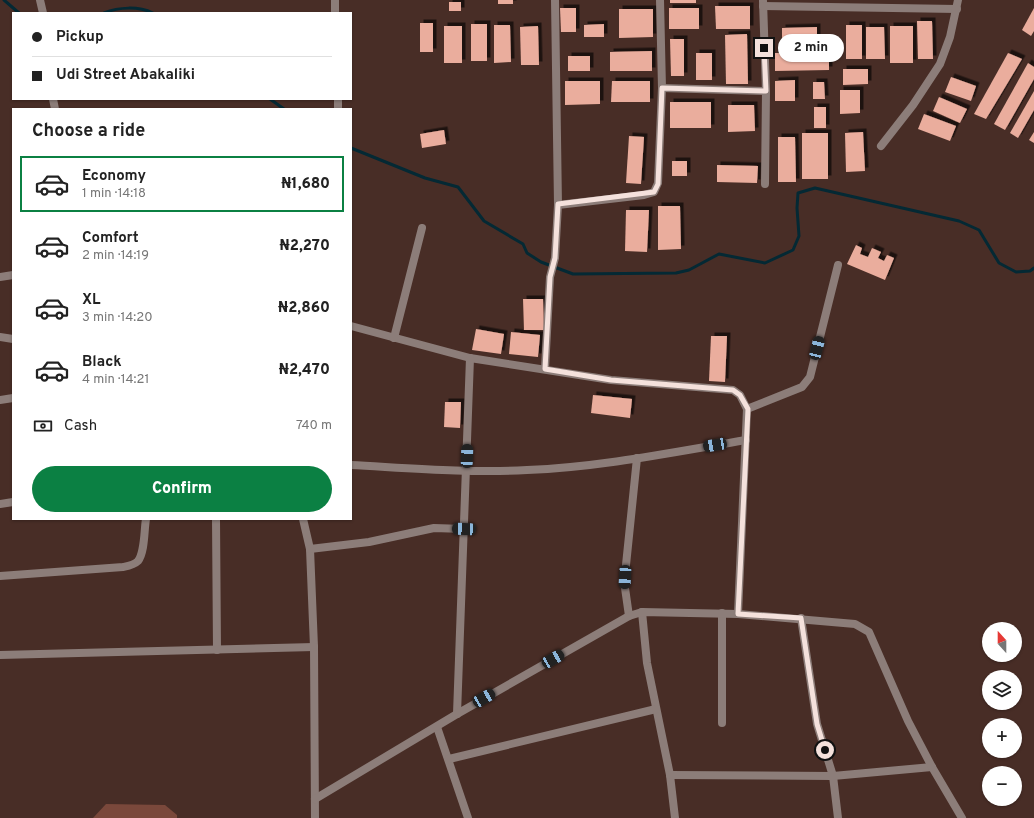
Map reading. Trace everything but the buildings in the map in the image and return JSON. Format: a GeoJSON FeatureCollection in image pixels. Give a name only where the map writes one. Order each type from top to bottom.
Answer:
{"type":"FeatureCollection","features":[{"type":"Feature","properties":{"kind":"street"},"geometry":{"type":"LineString","coordinates":[[40,0],[43,12]]}},
{"type":"Feature","properties":{"kind":"street"},"geometry":{"type":"LineString","coordinates":[[335,0],[335,12]]}},
{"type":"Feature","properties":{"kind":"street"},"geometry":{"type":"LineString","coordinates":[[545,369],[550,277],[555,258],[558,204],[554,0]]}},
{"type":"Feature","properties":{"kind":"street"},"geometry":{"type":"LineString","coordinates":[[558,204],[654,192],[658,184],[662,88],[660,0]]}},
{"type":"Feature","properties":{"kind":"street"},"geometry":{"type":"LineString","coordinates":[[881,146],[913,105],[940,64],[950,37],[958,0]]}},
{"type":"Feature","properties":{"kind":"street"},"geometry":{"type":"LineString","coordinates":[[765,184],[766,91],[763,3],[957,9]]}},
{"type":"Feature","properties":{"kind":"street"},"geometry":{"type":"LineString","coordinates":[[662,88],[766,91]]}},
{"type":"Feature","properties":{"kind":"street"},"geometry":{"type":"LineString","coordinates":[[394,338],[422,228]]}},
{"type":"Feature","properties":{"kind":"street"},"geometry":{"type":"LineString","coordinates":[[748,409],[802,387],[810,377],[838,265]]}},
{"type":"Feature","properties":{"kind":"street"},"geometry":{"type":"LineString","coordinates":[[0,277],[12,275]]}},
{"type":"Feature","properties":{"kind":"street"},"geometry":{"type":"LineString","coordinates":[[352,326],[470,358],[611,380],[733,390],[740,395],[748,409],[738,614]]}},
{"type":"Feature","properties":{"kind":"street"},"geometry":{"type":"LineString","coordinates":[[0,337],[12,339]]}},
{"type":"Feature","properties":{"kind":"street"},"geometry":{"type":"LineString","coordinates":[[457,714],[470,358]]}},
{"type":"Feature","properties":{"kind":"street"},"geometry":{"type":"LineString","coordinates":[[0,400],[12,398]]}},
{"type":"Feature","properties":{"kind":"street"},"geometry":{"type":"LineString","coordinates":[[352,465],[467,470],[527,470],[637,458],[746,440]]}},
{"type":"Feature","properties":{"kind":"street"},"geometry":{"type":"LineString","coordinates":[[629,616],[625,588],[626,565],[637,458]]}},
{"type":"Feature","properties":{"kind":"street"},"geometry":{"type":"LineString","coordinates":[[0,504],[12,502]]}},
{"type":"Feature","properties":{"kind":"street"},"geometry":{"type":"LineString","coordinates":[[0,576],[123,567],[132,565],[138,560],[142,550],[146,520]]}},
{"type":"Feature","properties":{"kind":"street"},"geometry":{"type":"LineString","coordinates":[[216,520],[216,650]]}},
{"type":"Feature","properties":{"kind":"street"},"geometry":{"type":"LineString","coordinates":[[303,520],[310,549],[314,647],[315,818]]}},
{"type":"Feature","properties":{"kind":"street"},"geometry":{"type":"LineString","coordinates":[[310,549],[369,542],[434,528],[464,529]]}},
{"type":"Feature","properties":{"kind":"street"},"geometry":{"type":"LineString","coordinates":[[642,612],[647,663],[670,775],[675,818]]}},
{"type":"Feature","properties":{"kind":"street"},"geometry":{"type":"LineString","coordinates":[[316,799],[457,714],[629,616],[642,612],[722,613],[801,618],[855,624],[869,632],[908,721],[932,767],[962,818]]}},
{"type":"Feature","properties":{"kind":"street"},"geometry":{"type":"LineString","coordinates":[[722,613],[722,723]]}},
{"type":"Feature","properties":{"kind":"street"},"geometry":{"type":"LineString","coordinates":[[801,618],[817,724],[832,776],[838,818]]}},
{"type":"Feature","properties":{"kind":"street"},"geometry":{"type":"LineString","coordinates":[[0,656],[314,647]]}},
{"type":"Feature","properties":{"kind":"street"},"geometry":{"type":"LineString","coordinates":[[449,759],[656,709]]}},
{"type":"Feature","properties":{"kind":"street"},"geometry":{"type":"LineString","coordinates":[[437,727],[468,818]]}},
{"type":"Feature","properties":{"kind":"street"},"geometry":{"type":"LineString","coordinates":[[670,775],[832,776],[932,767]]}},
{"type":"Feature","properties":{"kind":"shaded area"},"geometry":{"type":"Polygon","coordinates":[[[106,804],[165,805],[177,815],[177,818],[93,818],[106,804]]]}},
{"type":"Feature","properties":{"kind":"waterway"},"geometry":{"type":"LineString","coordinates":[[4,0],[18,12]]}},
{"type":"Feature","properties":{"kind":"waterway"},"geometry":{"type":"LineString","coordinates":[[107,12],[116,9],[128,8],[141,9],[150,12]]}},
{"type":"Feature","properties":{"kind":"waterway"},"geometry":{"type":"LineString","coordinates":[[271,100],[283,108]]}},
{"type":"Feature","properties":{"kind":"waterway"},"geometry":{"type":"LineString","coordinates":[[352,148],[425,178],[458,187],[484,221],[523,244],[527,253],[541,262],[573,274],[676,273],[689,270],[719,254],[765,263],[793,250],[799,236],[797,208],[798,193],[815,188],[959,221],[979,230],[999,263],[1016,272],[1030,271],[1034,268]]}},
{"type":"Feature","properties":{"kind":"route"},"geometry":{"type":"LineString","coordinates":[[764,48],[766,91],[662,88],[658,184],[654,192],[644,195],[558,204],[555,258],[550,277],[545,369],[611,380],[733,390],[740,395],[748,409],[738,614],[801,618],[817,724],[825,750]]}}]}
